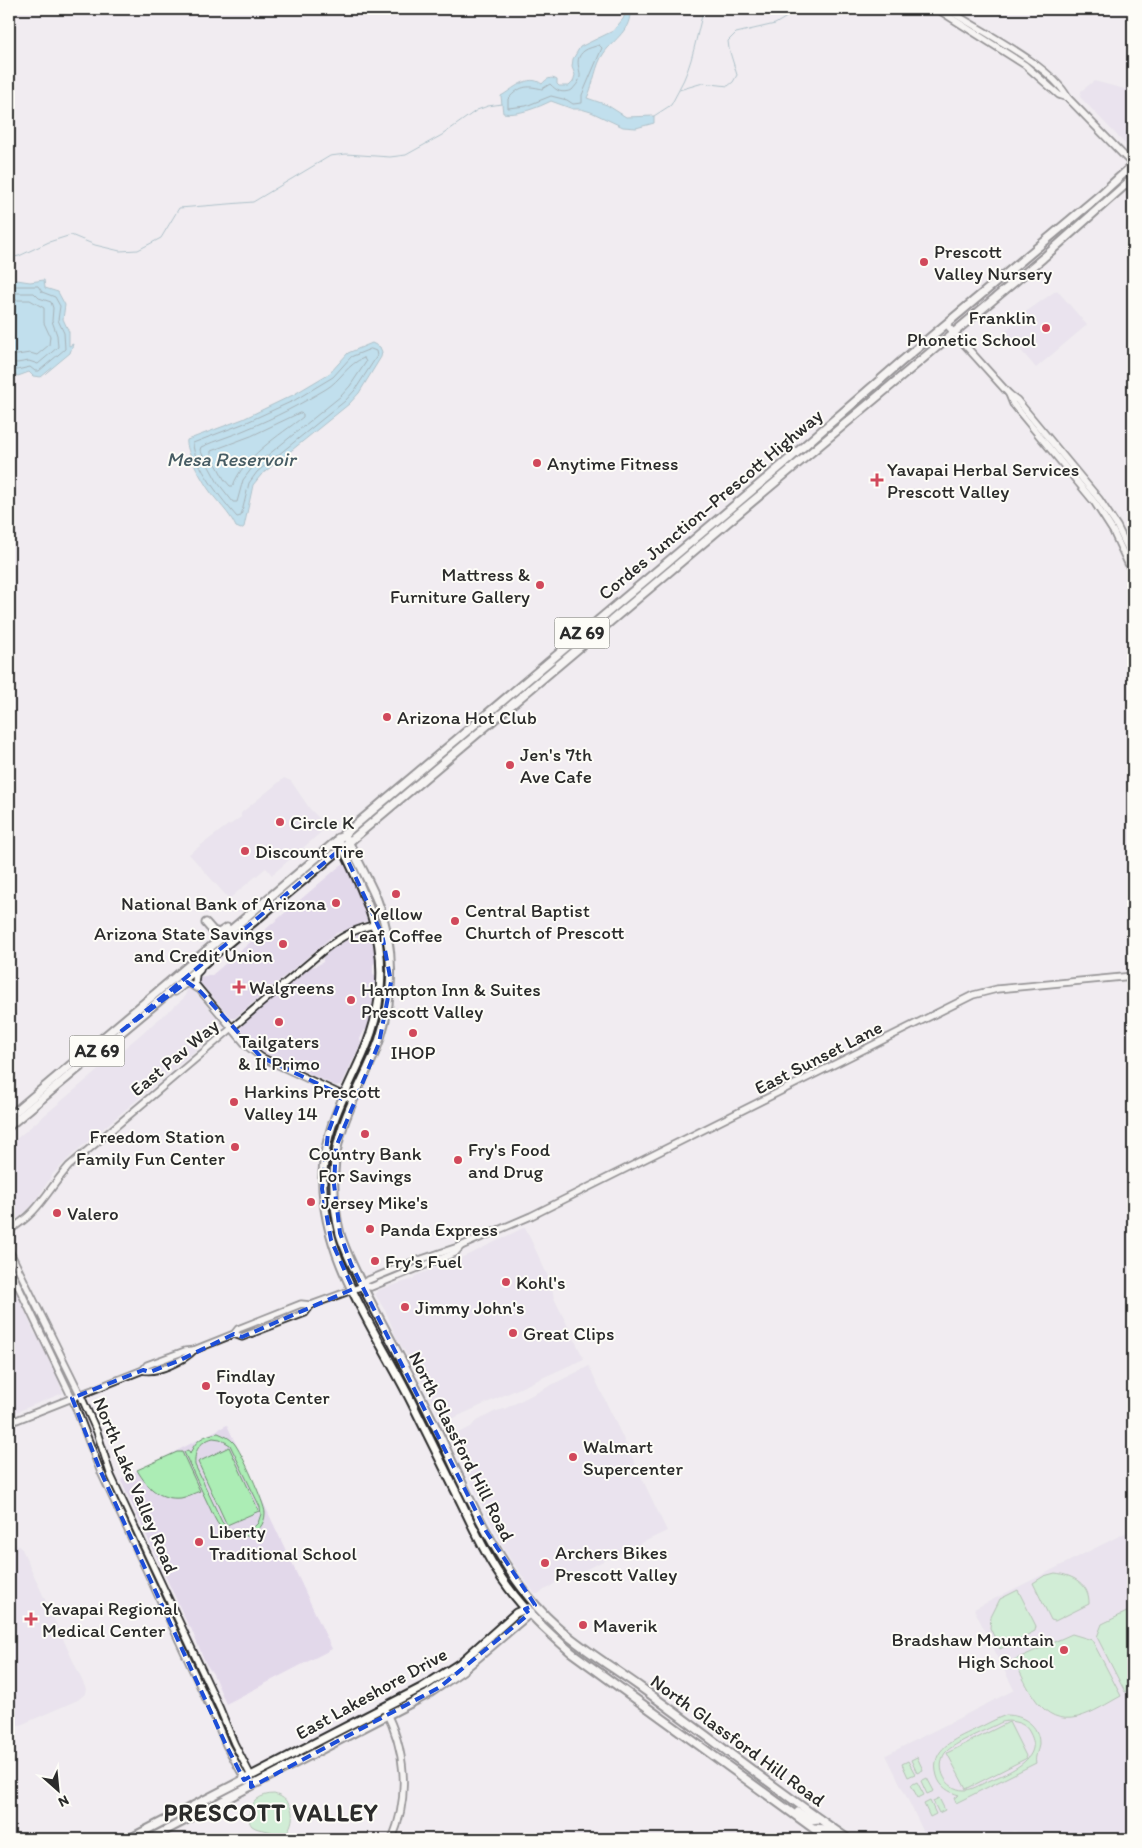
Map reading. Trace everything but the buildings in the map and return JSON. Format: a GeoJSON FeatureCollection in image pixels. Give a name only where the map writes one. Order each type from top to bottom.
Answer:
{"type":"FeatureCollection","features":[{"type":"Feature","properties":{"kind":"main road","name":"Cordes Junction–Prescott Highway"},"geometry":{"type":"LineString","coordinates":[[9,1117],[780,467],[1133,165]]}},
{"type":"Feature","properties":{"kind":"main road","name":"Cordes Junction–Prescott Highway"},"geometry":{"type":"LineString","coordinates":[[9,1126],[118,1033],[346,846],[1042,258],[1133,178]]}},
{"type":"Feature","properties":{"kind":"main road"},"geometry":{"type":"LineString","coordinates":[[341,836],[375,925],[382,934],[385,951],[390,958]]}},
{"type":"Feature","properties":{"kind":"main road","name":"North Glassford Hill Road"},"geometry":{"type":"LineString","coordinates":[[346,846],[378,903],[384,922],[390,958],[391,982],[385,1025],[379,1043],[340,1131],[336,1146],[334,1199],[337,1220],[343,1245],[416,1387],[486,1531],[503,1562],[535,1605],[575,1642],[846,1838]]}},
{"type":"Feature","properties":{"kind":"main road"},"geometry":{"type":"LineString","coordinates":[[206,923],[213,931],[223,932],[260,900],[276,892]]}},
{"type":"Feature","properties":{"kind":"main road"},"geometry":{"type":"LineString","coordinates":[[366,899],[371,904],[377,918],[384,922]]}},
{"type":"Feature","properties":{"kind":"main road","name":"North Glassford Hill Road"},"geometry":{"type":"LineString","coordinates":[[375,925],[381,985],[378,1008],[369,1040],[328,1133],[322,1189],[326,1221],[331,1240],[370,1326],[412,1404],[484,1550],[507,1586],[527,1611],[571,1652],[828,1839]]}},
{"type":"Feature","properties":{"kind":"main road","name":"East Lakeshore Drive"},"geometry":{"type":"LineString","coordinates":[[149,1839],[428,1694],[535,1605]]}},
{"type":"Feature","properties":{"kind":"main road","name":"East Lakeshore Drive"},"geometry":{"type":"LineString","coordinates":[[129,1839],[461,1667]]}},
{"type":"Feature","properties":{"kind":"main road"},"geometry":{"type":"LineString","coordinates":[[786,1808],[795,1810],[811,1820],[819,1819]]}},
{"type":"Feature","properties":{"kind":"main road"},"geometry":{"type":"LineString","coordinates":[[813,1828],[824,1829],[836,1837],[846,1838]]}},
{"type":"Feature","properties":{"kind":"street"},"geometry":{"type":"LineString","coordinates":[[937,9],[1025,65],[1059,95],[1068,98]]}},
{"type":"Feature","properties":{"kind":"street"},"geometry":{"type":"LineString","coordinates":[[947,9],[1037,66],[1064,90],[1068,98],[1133,165]]}},
{"type":"Feature","properties":{"kind":"street"},"geometry":{"type":"LineString","coordinates":[[946,324],[1009,394],[1017,400],[1077,476],[1103,514],[1133,574]]}},
{"type":"Feature","properties":{"kind":"street"},"geometry":{"type":"LineString","coordinates":[[1077,476],[1099,499],[1117,526],[1133,559]]}},
{"type":"Feature","properties":{"kind":"street","name":"East Pav Way"},"geometry":{"type":"LineString","coordinates":[[9,1230],[22,1223],[37,1209],[69,1166],[328,946],[344,936],[375,925]]}},
{"type":"Feature","properties":{"kind":"street"},"geometry":{"type":"LineString","coordinates":[[228,943],[217,956],[196,974],[195,984],[199,990],[247,1046],[260,1057],[353,1100]]}},
{"type":"Feature","properties":{"kind":"street","name":"East Sunset Lane"},"geometry":{"type":"LineString","coordinates":[[9,1423],[143,1370],[150,1372],[178,1361],[188,1357],[194,1350],[234,1334],[242,1337],[305,1312],[310,1305],[363,1286],[371,1287],[455,1253],[461,1246],[530,1216],[973,995],[997,989],[1133,976]]}},
{"type":"Feature","properties":{"kind":"street"},"geometry":{"type":"LineString","coordinates":[[118,1033],[146,1015],[184,985],[189,984],[199,990]]}},
{"type":"Feature","properties":{"kind":"street","name":"North Lake Valley Road"},"geometry":{"type":"LineString","coordinates":[[9,1250],[80,1394],[97,1432],[111,1476],[220,1709],[251,1786]]}},
{"type":"Feature","properties":{"kind":"street","name":"North Lake Valley Road"},"geometry":{"type":"LineString","coordinates":[[9,1267],[72,1398],[100,1470],[226,1745],[248,1778]]}},
{"type":"Feature","properties":{"kind":"street"},"geometry":{"type":"LineString","coordinates":[[384,1708],[400,1746],[404,1776],[400,1814],[392,1839]]}},
{"type":"Feature","properties":{"kind":"highlighted area"},"geometry":{"type":"Polygon","coordinates":[[[342,848],[382,934],[391,982],[379,1043],[336,1147],[334,1184],[340,1233],[351,1264],[486,1531],[535,1605],[525,1609],[529,1614],[440,1687],[251,1787],[251,1776],[244,1780],[226,1745],[100,1470],[72,1398],[143,1370],[150,1372],[178,1361],[234,1334],[242,1337],[353,1289],[331,1240],[322,1189],[328,1133],[342,1095],[261,1057],[199,990],[187,982],[119,1033],[342,848]]]}},
{"type":"Feature","properties":{"kind":"shaded area"},"geometry":{"type":"Polygon","coordinates":[[[1094,81],[1125,89],[1133,81],[1133,148],[1130,149],[1080,97],[1081,91],[1094,81]]]}},
{"type":"Feature","properties":{"kind":"shaded area","name":"Franklin Phonetic School"},"geometry":{"type":"Polygon","coordinates":[[[1057,290],[1087,325],[1036,368],[1005,332],[1024,313],[1057,290]]]}},
{"type":"Feature","properties":{"kind":"shaded area"},"geometry":{"type":"Polygon","coordinates":[[[284,778],[291,781],[326,828],[272,875],[266,868],[229,899],[189,854],[241,817],[241,813],[284,778]]]}},
{"type":"Feature","properties":{"kind":"shaded area"},"geometry":{"type":"Polygon","coordinates":[[[341,865],[345,865],[362,901],[367,921],[335,934],[235,1018],[231,1018],[199,981],[198,977],[212,975],[341,865]]]}},
{"type":"Feature","properties":{"kind":"shaded area"},"geometry":{"type":"Polygon","coordinates":[[[365,932],[371,936],[376,961],[373,965],[373,973],[376,978],[375,994],[367,1029],[360,1039],[361,1043],[342,1084],[336,1086],[265,1053],[241,1032],[241,1026],[311,967],[323,962],[323,957],[352,937],[365,932]]]}},
{"type":"Feature","properties":{"kind":"shaded area"},"geometry":{"type":"Polygon","coordinates":[[[188,987],[193,990],[222,1024],[221,1029],[73,1154],[53,1174],[33,1205],[9,1224],[9,1145],[184,998],[188,987]]]}},
{"type":"Feature","properties":{"kind":"shaded area"},"geometry":{"type":"Polygon","coordinates":[[[525,1227],[551,1283],[554,1298],[584,1359],[445,1422],[441,1420],[426,1387],[396,1337],[387,1314],[375,1294],[378,1290],[413,1279],[415,1276],[470,1254],[525,1227]]]}},
{"type":"Feature","properties":{"kind":"shaded area"},"geometry":{"type":"Polygon","coordinates":[[[9,1274],[35,1334],[39,1337],[54,1366],[63,1393],[9,1415],[9,1274]]]}},
{"type":"Feature","properties":{"kind":"shaded area"},"geometry":{"type":"Polygon","coordinates":[[[589,1366],[667,1531],[576,1574],[571,1571],[562,1576],[562,1579],[535,1594],[502,1545],[471,1483],[467,1468],[452,1438],[453,1435],[471,1427],[475,1422],[589,1366]]]}},
{"type":"Feature","properties":{"kind":"shaded area"},"geometry":{"type":"Polygon","coordinates":[[[227,1425],[332,1649],[226,1704],[121,1481],[227,1425]]]}},
{"type":"Feature","properties":{"kind":"shaded area","name":"Bradshaw Mountain High School"},"geometry":{"type":"Polygon","coordinates":[[[1133,1529],[1133,1839],[1040,1839],[1014,1831],[997,1839],[927,1839],[886,1755],[1014,1690],[974,1609],[1133,1529]]]}},
{"type":"Feature","properties":{"kind":"shaded area","name":"Yavapai Regional Medical Center"},"geometry":{"type":"Polygon","coordinates":[[[9,1533],[12,1541],[22,1549],[86,1689],[85,1694],[78,1700],[9,1730],[9,1533]]]}},
{"type":"Feature","properties":{"kind":"green space"},"geometry":{"type":"Polygon","coordinates":[[[213,1434],[221,1434],[234,1443],[247,1466],[261,1499],[265,1513],[264,1521],[255,1532],[248,1535],[234,1536],[221,1528],[184,1452],[188,1450],[190,1454],[197,1442],[213,1434]],[[213,1438],[208,1440],[198,1448],[195,1455],[195,1465],[222,1522],[229,1530],[242,1533],[251,1530],[258,1523],[261,1514],[260,1507],[230,1445],[220,1439],[213,1438]]]}},
{"type":"Feature","properties":{"kind":"green space"},"geometry":{"type":"Polygon","coordinates":[[[229,1447],[259,1511],[227,1525],[198,1462],[229,1447]]]}},
{"type":"Feature","properties":{"kind":"green space"},"geometry":{"type":"Polygon","coordinates":[[[177,1452],[182,1452],[200,1491],[183,1497],[166,1497],[154,1491],[137,1470],[177,1452]]]}},
{"type":"Feature","properties":{"kind":"green space"},"geometry":{"type":"Polygon","coordinates":[[[1055,1573],[1074,1578],[1079,1582],[1087,1591],[1089,1604],[1055,1621],[1051,1620],[1033,1583],[1044,1576],[1055,1573]]]}},
{"type":"Feature","properties":{"kind":"green space"},"geometry":{"type":"Polygon","coordinates":[[[1018,1590],[1036,1626],[1035,1631],[1000,1649],[990,1628],[991,1617],[1000,1599],[1018,1590]]]}},
{"type":"Feature","properties":{"kind":"green space"},"geometry":{"type":"Polygon","coordinates":[[[1133,1609],[1133,1688],[1125,1692],[1097,1637],[1102,1624],[1133,1609]]]}},
{"type":"Feature","properties":{"kind":"green space"},"geometry":{"type":"Polygon","coordinates":[[[1072,1634],[1092,1640],[1121,1696],[1089,1713],[1078,1717],[1065,1718],[1054,1716],[1037,1702],[1014,1660],[1072,1634]]]}},
{"type":"Feature","properties":{"kind":"green space"},"geometry":{"type":"Polygon","coordinates":[[[1006,1715],[1024,1719],[1033,1726],[1039,1743],[1036,1763],[956,1803],[954,1798],[959,1795],[945,1788],[937,1776],[937,1759],[940,1752],[945,1746],[959,1737],[1006,1715]],[[1008,1721],[972,1736],[945,1753],[941,1765],[947,1782],[958,1789],[971,1789],[1009,1772],[1027,1760],[1032,1752],[1033,1743],[1030,1733],[1024,1726],[1008,1721]]]}},
{"type":"Feature","properties":{"kind":"green space"},"geometry":{"type":"Polygon","coordinates":[[[1009,1722],[1027,1758],[966,1789],[947,1753],[1009,1722]]]}},
{"type":"Feature","properties":{"kind":"green space"},"geometry":{"type":"Polygon","coordinates":[[[917,1757],[923,1770],[917,1773],[911,1760],[917,1757]]]}},
{"type":"Feature","properties":{"kind":"green space"},"geometry":{"type":"Polygon","coordinates":[[[908,1761],[915,1774],[908,1777],[902,1764],[908,1761]]]}},
{"type":"Feature","properties":{"kind":"green space"},"geometry":{"type":"Polygon","coordinates":[[[927,1778],[934,1791],[927,1794],[921,1781],[927,1778]]]}},
{"type":"Feature","properties":{"kind":"green space"},"geometry":{"type":"Polygon","coordinates":[[[917,1782],[924,1795],[918,1798],[911,1785],[917,1782]]]}},
{"type":"Feature","properties":{"kind":"green space"},"geometry":{"type":"Polygon","coordinates":[[[274,1794],[286,1801],[292,1811],[291,1823],[284,1835],[282,1832],[277,1836],[271,1832],[255,1828],[249,1821],[250,1810],[254,1802],[265,1795],[274,1794]]]}},
{"type":"Feature","properties":{"kind":"green space"},"geometry":{"type":"Polygon","coordinates":[[[939,1798],[945,1810],[939,1813],[933,1801],[939,1798]]]}},
{"type":"Feature","properties":{"kind":"green space"},"geometry":{"type":"Polygon","coordinates":[[[930,1801],[936,1814],[930,1817],[924,1804],[930,1801]]]}},
{"type":"Feature","properties":{"kind":"water"},"geometry":{"type":"Polygon","coordinates":[[[630,9],[628,23],[622,34],[601,58],[587,98],[607,105],[626,117],[654,116],[654,123],[636,128],[623,127],[591,112],[573,109],[551,101],[521,112],[503,113],[501,96],[526,81],[537,81],[542,84],[547,79],[553,78],[557,80],[559,86],[569,86],[573,82],[575,75],[572,67],[573,59],[580,47],[613,31],[623,19],[627,10],[630,9]]]}},
{"type":"Feature","properties":{"kind":"water"},"geometry":{"type":"Polygon","coordinates":[[[17,280],[30,282],[44,280],[45,288],[58,292],[65,305],[63,319],[69,332],[69,346],[73,344],[70,353],[41,377],[33,376],[29,372],[18,376],[9,372],[9,282],[17,280]]]}},
{"type":"Feature","properties":{"kind":"water","name":"Mesa Reservoir"},"geometry":{"type":"Polygon","coordinates":[[[372,343],[380,347],[381,357],[359,393],[349,404],[261,475],[253,485],[244,527],[241,529],[236,527],[202,479],[191,458],[187,440],[243,419],[293,395],[330,373],[348,353],[372,343]]]}},
{"type":"Feature","properties":{"kind":"waterway"},"geometry":{"type":"LineString","coordinates":[[679,89],[691,60],[704,9]]}},
{"type":"Feature","properties":{"kind":"waterway"},"geometry":{"type":"LineString","coordinates":[[654,116],[671,105],[679,90],[703,83],[728,86],[737,75],[728,41],[736,33],[775,24],[800,9]]}},
{"type":"Feature","properties":{"kind":"waterway"},"geometry":{"type":"LineString","coordinates":[[9,258],[19,256],[49,242],[71,235],[95,245],[120,251],[138,250],[161,238],[179,208],[253,202],[330,156],[346,154],[390,157],[406,155],[442,135],[477,110],[502,104]]}},
{"type":"Feature","properties":{"kind":"place","name":"Prescott Valley Nursery"},"geometry":{"type":"Point","coordinates":[924,262]}},
{"type":"Feature","properties":{"kind":"place","name":"Franklin Phonetic School"},"geometry":{"type":"Point","coordinates":[1046,328]}},
{"type":"Feature","properties":{"kind":"place","name":"Anytime Fitness"},"geometry":{"type":"Point","coordinates":[537,463]}},
{"type":"Feature","properties":{"kind":"place","name":"Yavapai Herbal Services Prescott Valley"},"geometry":{"type":"Point","coordinates":[877,480]}},
{"type":"Feature","properties":{"kind":"place","name":"Mattress & Furniture Gallery"},"geometry":{"type":"Point","coordinates":[540,585]}},
{"type":"Feature","properties":{"kind":"place","name":"Arizona Hot Club"},"geometry":{"type":"Point","coordinates":[387,717]}},
{"type":"Feature","properties":{"kind":"place","name":"Jen's 7th Ave Cafe"},"geometry":{"type":"Point","coordinates":[510,765]}},
{"type":"Feature","properties":{"kind":"place","name":"Circle K"},"geometry":{"type":"Point","coordinates":[280,822]}},
{"type":"Feature","properties":{"kind":"place","name":"Discount Tire"},"geometry":{"type":"Point","coordinates":[245,851]}},
{"type":"Feature","properties":{"kind":"place","name":"Yellow Leaf Coffee"},"geometry":{"type":"Point","coordinates":[396,894]}},
{"type":"Feature","properties":{"kind":"place","name":"National Bank of Arizona"},"geometry":{"type":"Point","coordinates":[336,903]}},
{"type":"Feature","properties":{"kind":"place","name":"Central Baptist Churtch of Prescott"},"geometry":{"type":"Point","coordinates":[455,921]}},
{"type":"Feature","properties":{"kind":"place","name":"Arizona State Savings and Credit Union"},"geometry":{"type":"Point","coordinates":[283,944]}},
{"type":"Feature","properties":{"kind":"place","name":"Walgreens"},"geometry":{"type":"Point","coordinates":[239,987]}},
{"type":"Feature","properties":{"kind":"place","name":"Hampton Inn & Suites Prescott Valley"},"geometry":{"type":"Point","coordinates":[351,1000]}},
{"type":"Feature","properties":{"kind":"place","name":"Tailgaters & Il Primo"},"geometry":{"type":"Point","coordinates":[279,1022]}},
{"type":"Feature","properties":{"kind":"place","name":"IHOP"},"geometry":{"type":"Point","coordinates":[413,1033]}},
{"type":"Feature","properties":{"kind":"place","name":"Harkins Prescott Valley 14"},"geometry":{"type":"Point","coordinates":[234,1102]}},
{"type":"Feature","properties":{"kind":"place","name":"Country Bank For Savings"},"geometry":{"type":"Point","coordinates":[365,1134]}},
{"type":"Feature","properties":{"kind":"place","name":"Freedom Station Family Fun Center"},"geometry":{"type":"Point","coordinates":[235,1147]}},
{"type":"Feature","properties":{"kind":"place","name":"Fry's Food and Drug"},"geometry":{"type":"Point","coordinates":[458,1160]}},
{"type":"Feature","properties":{"kind":"place","name":"Jersey Mike's"},"geometry":{"type":"Point","coordinates":[311,1202]}},
{"type":"Feature","properties":{"kind":"place","name":"Valero"},"geometry":{"type":"Point","coordinates":[57,1213]}},
{"type":"Feature","properties":{"kind":"place","name":"Panda Express"},"geometry":{"type":"Point","coordinates":[370,1229]}},
{"type":"Feature","properties":{"kind":"place","name":"Fry's Fuel"},"geometry":{"type":"Point","coordinates":[375,1261]}},
{"type":"Feature","properties":{"kind":"place","name":"Kohl's"},"geometry":{"type":"Point","coordinates":[506,1282]}},
{"type":"Feature","properties":{"kind":"place","name":"Jimmy John's"},"geometry":{"type":"Point","coordinates":[405,1307]}},
{"type":"Feature","properties":{"kind":"place","name":"Great Clips"},"geometry":{"type":"Point","coordinates":[513,1333]}},
{"type":"Feature","properties":{"kind":"place","name":"Findlay Toyota Center"},"geometry":{"type":"Point","coordinates":[206,1386]}},
{"type":"Feature","properties":{"kind":"place","name":"Walmart Supercenter"},"geometry":{"type":"Point","coordinates":[573,1457]}},
{"type":"Feature","properties":{"kind":"place","name":"Liberty Traditional School"},"geometry":{"type":"Point","coordinates":[199,1542]}},
{"type":"Feature","properties":{"kind":"place","name":"Archers Bikes Prescott Valley"},"geometry":{"type":"Point","coordinates":[545,1563]}},
{"type":"Feature","properties":{"kind":"place","name":"Yavapai Regional Medical Center"},"geometry":{"type":"Point","coordinates":[31,1619]}},
{"type":"Feature","properties":{"kind":"place","name":"Maverik"},"geometry":{"type":"Point","coordinates":[583,1625]}},
{"type":"Feature","properties":{"kind":"place","name":"Bradshaw Mountain High School"},"geometry":{"type":"Point","coordinates":[1064,1650]}},
{"type":"Feature","properties":{"kind":"district","name":"PRESCOTT VALLEY"},"geometry":{"type":"Point","coordinates":[271,1813]}}]}
